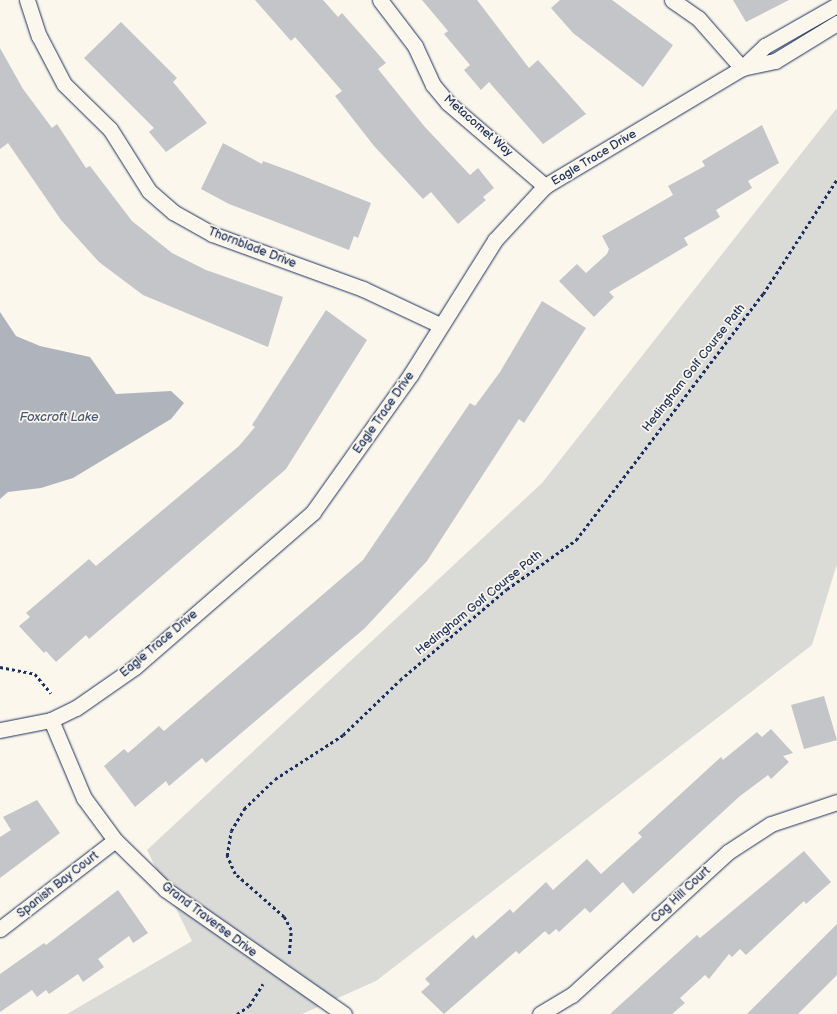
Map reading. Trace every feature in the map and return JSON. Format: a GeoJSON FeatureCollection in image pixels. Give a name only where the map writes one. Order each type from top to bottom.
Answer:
{"type":"FeatureCollection","features":[{"type":"Feature","properties":{"kind":"street","name":"Thornblade Drive"},"geometry":{"type":"LineString","coordinates":[[27,0],[38,36],[64,84],[110,129],[149,191],[173,212],[212,234],[363,290],[440,326]]}},
{"type":"Feature","properties":{"kind":"street","name":"Metacomet Way"},"geometry":{"type":"LineString","coordinates":[[380,0],[416,46],[433,85],[448,103],[545,186]]}},
{"type":"Feature","properties":{"kind":"street"},"geometry":{"type":"LineString","coordinates":[[672,0],[698,18],[742,68]]}},
{"type":"Feature","properties":{"kind":"street","name":"Eagle Trace Drive"},"geometry":{"type":"LineString","coordinates":[[0,730],[51,720],[76,708],[135,667],[313,512],[412,374],[440,326],[495,240],[545,186],[742,68],[765,46],[837,5]]}},
{"type":"Feature","properties":{"kind":"street","name":"Eagle Trace Drive"},"geometry":{"type":"LineString","coordinates":[[742,68],[775,61],[837,23]]}},
{"type":"Feature","properties":{"kind":"street","name":"Grand Traverse Drive"},"geometry":{"type":"LineString","coordinates":[[51,720],[57,740],[84,798],[115,840],[166,890],[344,1014]]}},
{"type":"Feature","properties":{"kind":"street","name":"Cog Hill Court"},"geometry":{"type":"LineString","coordinates":[[540,1014],[572,995],[728,852],[771,824],[837,802]]}},
{"type":"Feature","properties":{"kind":"street","name":"Spanish Bay Court"},"geometry":{"type":"LineString","coordinates":[[0,929],[115,840]]}},
{"type":"Feature","properties":{"kind":"path","name":"Hedingham Golf Course Path"},"geometry":{"type":"LineString","coordinates":[[289,955],[291,930],[284,917],[235,874],[227,856],[231,831],[244,809],[275,779],[343,735],[400,680],[507,589],[576,540],[763,294],[837,179]]}},
{"type":"Feature","properties":{"kind":"path"},"geometry":{"type":"LineString","coordinates":[[0,667],[35,674],[51,693]]}},
{"type":"Feature","properties":{"kind":"path"},"geometry":{"type":"LineString","coordinates":[[237,1014],[249,1006],[263,984]]}},
{"type":"Feature","properties":{"kind":"shaded area"},"geometry":{"type":"Polygon","coordinates":[[[837,108],[837,564],[812,645],[376,981],[302,1014],[67,1014],[192,941],[147,850],[542,483],[837,108]]]}},
{"type":"Feature","properties":{"kind":"water","name":"Foxcroft Lake"},"geometry":{"type":"Polygon","coordinates":[[[0,312],[16,336],[40,346],[90,357],[116,394],[171,391],[184,403],[171,419],[73,478],[41,488],[8,492],[0,499],[0,312]]]}},
{"type":"Feature","properties":{"kind":"building"},"geometry":{"type":"Polygon","coordinates":[[[255,0],[323,0],[338,17],[342,13],[386,63],[378,69],[424,126],[470,175],[478,168],[494,188],[483,197],[486,200],[458,224],[431,192],[423,199],[374,146],[335,96],[342,91],[295,37],[291,41],[255,0]]]}},
{"type":"Feature","properties":{"kind":"building"},"geometry":{"type":"Polygon","coordinates":[[[422,0],[477,0],[529,68],[538,60],[586,114],[543,144],[489,82],[481,90],[464,70],[470,65],[444,34],[448,31],[422,0]]]}},
{"type":"Feature","properties":{"kind":"building"},"geometry":{"type":"Polygon","coordinates":[[[560,0],[612,0],[673,45],[643,87],[573,33],[551,8],[560,0]]]}},
{"type":"Feature","properties":{"kind":"building"},"geometry":{"type":"Polygon","coordinates":[[[733,0],[789,0],[746,22],[733,0]]]}},
{"type":"Feature","properties":{"kind":"building"},"geometry":{"type":"Polygon","coordinates":[[[121,22],[177,78],[173,82],[207,123],[166,152],[149,132],[154,128],[84,58],[121,22]]]}},
{"type":"Feature","properties":{"kind":"building"},"geometry":{"type":"Polygon","coordinates":[[[0,48],[23,89],[52,128],[57,124],[86,168],[90,166],[132,221],[172,253],[206,270],[283,297],[268,347],[143,295],[99,262],[61,220],[8,143],[0,149],[0,48]]]}},
{"type":"Feature","properties":{"kind":"building"},"geometry":{"type":"Polygon","coordinates":[[[762,125],[779,163],[748,181],[752,188],[716,210],[720,217],[684,238],[688,245],[609,292],[614,297],[594,317],[559,281],[577,264],[586,273],[607,254],[609,249],[602,236],[673,195],[668,186],[705,166],[702,161],[762,125]]]}},
{"type":"Feature","properties":{"kind":"building"},"geometry":{"type":"Polygon","coordinates":[[[223,143],[262,164],[263,161],[371,203],[358,238],[354,236],[349,250],[229,204],[201,189],[223,143]]]}},
{"type":"Feature","properties":{"kind":"building"},"geometry":{"type":"Polygon","coordinates":[[[542,301],[586,328],[524,423],[519,419],[427,561],[365,628],[206,763],[202,758],[169,786],[166,781],[135,807],[104,766],[124,749],[128,753],[159,726],[164,731],[363,560],[470,403],[475,406],[500,372],[542,301]]]}},
{"type":"Feature","properties":{"kind":"building"},"geometry":{"type":"Polygon","coordinates":[[[326,310],[367,340],[286,469],[89,639],[86,635],[56,662],[46,651],[44,653],[19,626],[30,617],[26,613],[89,559],[96,566],[239,446],[255,427],[252,425],[326,310]]]}},
{"type":"Feature","properties":{"kind":"building"},"geometry":{"type":"Polygon","coordinates":[[[824,696],[837,740],[804,749],[791,705],[824,696]]]}},
{"type":"Feature","properties":{"kind":"building"},"geometry":{"type":"Polygon","coordinates":[[[771,729],[793,753],[783,756],[789,762],[771,779],[768,775],[740,796],[633,894],[623,882],[590,913],[585,908],[559,932],[556,929],[549,935],[545,931],[519,954],[516,951],[444,1014],[421,992],[430,984],[425,979],[473,935],[476,939],[510,909],[513,913],[546,882],[553,890],[587,859],[601,874],[642,837],[638,833],[721,757],[723,760],[757,732],[762,737],[771,729]]]}},
{"type":"Feature","properties":{"kind":"building"},"geometry":{"type":"Polygon","coordinates":[[[37,800],[60,833],[0,878],[0,837],[11,830],[3,817],[37,800]]]}},
{"type":"Feature","properties":{"kind":"building"},"geometry":{"type":"Polygon","coordinates":[[[804,851],[831,882],[806,904],[804,901],[746,955],[740,949],[732,957],[729,954],[709,979],[705,975],[680,998],[685,1003],[672,1014],[610,1014],[697,935],[700,938],[804,851]]]}},
{"type":"Feature","properties":{"kind":"building"},"geometry":{"type":"Polygon","coordinates":[[[118,890],[148,933],[133,943],[129,936],[98,959],[104,967],[83,982],[78,974],[49,994],[46,990],[37,997],[32,990],[0,1012],[0,974],[44,943],[46,945],[118,890]]]}},
{"type":"Feature","properties":{"kind":"building"},"geometry":{"type":"Polygon","coordinates":[[[837,924],[837,975],[798,1014],[747,1014],[837,924]]]}}]}
